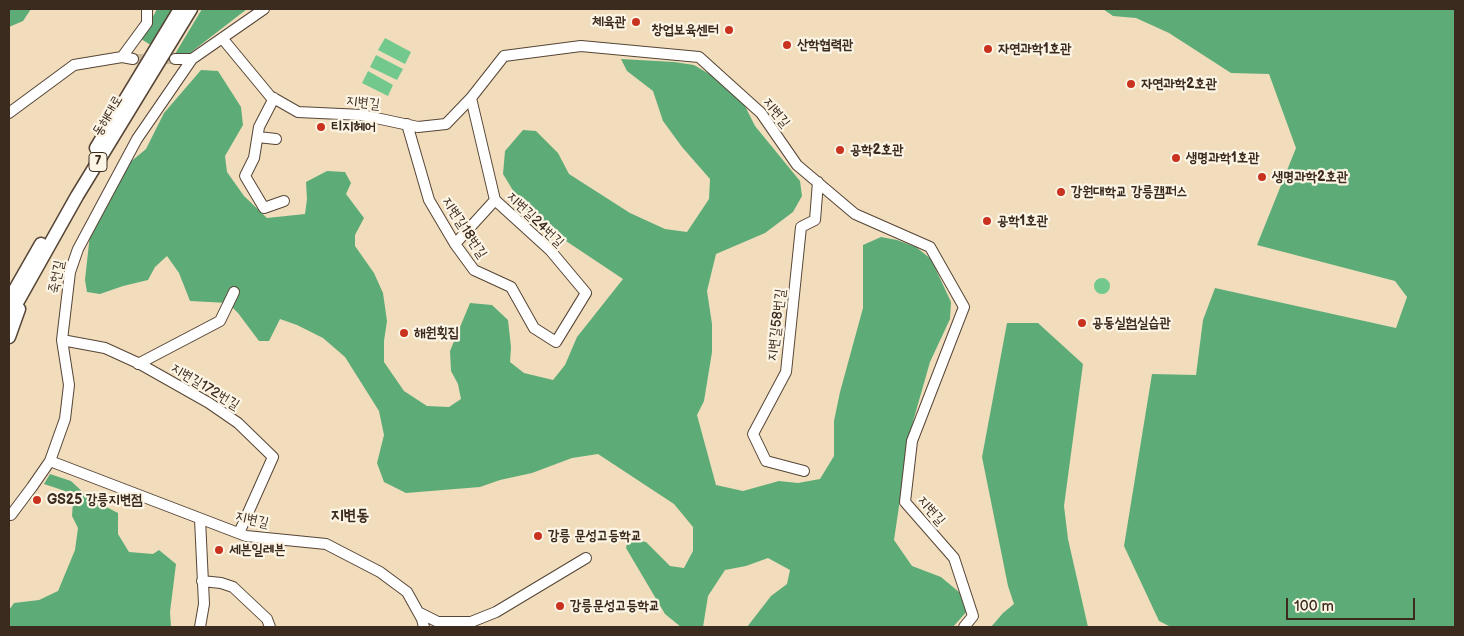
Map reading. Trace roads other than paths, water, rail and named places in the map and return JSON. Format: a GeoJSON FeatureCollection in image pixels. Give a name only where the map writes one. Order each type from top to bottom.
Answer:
{"type":"FeatureCollection","features":[{"type":"Feature","properties":{"kind":"main road","name":"동해대로"},"geometry":{"type":"LineString","coordinates":[[9,300],[117,112],[180,9]]}},
{"type":"Feature","properties":{"kind":"main road","name":"동해대로"},"geometry":{"type":"LineString","coordinates":[[9,317],[78,196],[191,9]]}},
{"type":"Feature","properties":{"kind":"main road"},"geometry":{"type":"LineString","coordinates":[[9,337],[29,283]]}},
{"type":"Feature","properties":{"kind":"street"},"geometry":{"type":"LineString","coordinates":[[9,113],[74,65],[128,58],[146,23],[147,9]]}},
{"type":"Feature","properties":{"kind":"street"},"geometry":{"type":"LineString","coordinates":[[175,59],[192,59],[264,9]]}},
{"type":"Feature","properties":{"kind":"street","name":"지변길"},"geometry":{"type":"LineString","coordinates":[[222,38],[270,96],[298,112],[362,115],[418,126],[446,124],[471,98],[504,56],[581,46],[699,57],[761,113],[797,165],[855,214],[930,247],[964,307],[912,441],[905,502],[954,558],[973,616],[964,627]]}},
{"type":"Feature","properties":{"kind":"street","name":"죽헌길"},"geometry":{"type":"LineString","coordinates":[[9,517],[50,461],[65,418],[68,385],[62,340],[70,272],[78,250],[137,139],[192,59]]}},
{"type":"Feature","properties":{"kind":"street"},"geometry":{"type":"LineString","coordinates":[[274,98],[259,127],[254,158],[245,176],[264,208],[284,201]]}},
{"type":"Feature","properties":{"kind":"street","name":"지변길24번길"},"geometry":{"type":"LineString","coordinates":[[471,98],[495,200],[550,250],[586,293]]}},
{"type":"Feature","properties":{"kind":"street","name":"지변길18번길"},"geometry":{"type":"LineString","coordinates":[[407,124],[429,200],[455,244],[474,270],[511,287],[534,328],[556,342],[586,293]]}},
{"type":"Feature","properties":{"kind":"street"},"geometry":{"type":"LineString","coordinates":[[258,136],[276,139]]}},
{"type":"Feature","properties":{"kind":"street","name":"지변길58번길"},"geometry":{"type":"LineString","coordinates":[[804,471],[766,461],[753,434],[786,372],[801,226],[815,220],[818,182]]}},
{"type":"Feature","properties":{"kind":"street"},"geometry":{"type":"LineString","coordinates":[[455,244],[495,200]]}},
{"type":"Feature","properties":{"kind":"street"},"geometry":{"type":"LineString","coordinates":[[138,364],[220,321],[234,292]]}},
{"type":"Feature","properties":{"kind":"street","name":"지변길172번길"},"geometry":{"type":"LineString","coordinates":[[62,340],[105,348],[209,403],[238,424],[273,457],[240,533]]}},
{"type":"Feature","properties":{"kind":"street","name":"지변길"},"geometry":{"type":"LineString","coordinates":[[50,461],[246,536],[326,544],[380,572],[407,592],[424,627]]}},
{"type":"Feature","properties":{"kind":"street"},"geometry":{"type":"LineString","coordinates":[[200,519],[204,604],[200,627]]}},
{"type":"Feature","properties":{"kind":"street"},"geometry":{"type":"LineString","coordinates":[[418,612],[439,624],[482,623],[496,612],[586,558]]}},
{"type":"Feature","properties":{"kind":"street"},"geometry":{"type":"LineString","coordinates":[[202,581],[233,587],[267,619],[270,627]]}},
{"type":"Feature","properties":{"kind":"tunnel"},"geometry":{"type":"LineString","coordinates":[[133,59],[175,59]]}},
{"type":"Feature","properties":{"kind":"place","name":"체육관"},"geometry":{"type":"Point","coordinates":[636,22]}},
{"type":"Feature","properties":{"kind":"place","name":"창업보육센터"},"geometry":{"type":"Point","coordinates":[729,30]}},
{"type":"Feature","properties":{"kind":"place","name":"산학협력관"},"geometry":{"type":"Point","coordinates":[787,45]}},
{"type":"Feature","properties":{"kind":"place","name":"자연과학1호관"},"geometry":{"type":"Point","coordinates":[988,49]}},
{"type":"Feature","properties":{"kind":"place","name":"자연과학2호관"},"geometry":{"type":"Point","coordinates":[1131,84]}},
{"type":"Feature","properties":{"kind":"place","name":"티지헤어"},"geometry":{"type":"Point","coordinates":[321,127]}},
{"type":"Feature","properties":{"kind":"place","name":"공학2호관"},"geometry":{"type":"Point","coordinates":[840,150]}},
{"type":"Feature","properties":{"kind":"place","name":"생명과학1호관"},"geometry":{"type":"Point","coordinates":[1176,158]}},
{"type":"Feature","properties":{"kind":"place","name":"생명과학2호관"},"geometry":{"type":"Point","coordinates":[1262,177]}},
{"type":"Feature","properties":{"kind":"place","name":"강원대학교 강릉캠퍼스"},"geometry":{"type":"Point","coordinates":[1061,192]}},
{"type":"Feature","properties":{"kind":"place","name":"공학1호관"},"geometry":{"type":"Point","coordinates":[987,221]}},
{"type":"Feature","properties":{"kind":"place","name":"공동실험실습관"},"geometry":{"type":"Point","coordinates":[1082,323]}},
{"type":"Feature","properties":{"kind":"place","name":"해원횟집"},"geometry":{"type":"Point","coordinates":[404,333]}},
{"type":"Feature","properties":{"kind":"place","name":"GS25 강릉지변점"},"geometry":{"type":"Point","coordinates":[37,500]}},
{"type":"Feature","properties":{"kind":"place","name":"강릉 문성고등학교"},"geometry":{"type":"Point","coordinates":[538,536]}},
{"type":"Feature","properties":{"kind":"place","name":"세븐일레븐"},"geometry":{"type":"Point","coordinates":[219,550]}},
{"type":"Feature","properties":{"kind":"place","name":"강릉문성고등학교"},"geometry":{"type":"Point","coordinates":[560,606]}},
{"type":"Feature","properties":{"kind":"district","name":"지변동"},"geometry":{"type":"Point","coordinates":[350,516]}}]}
